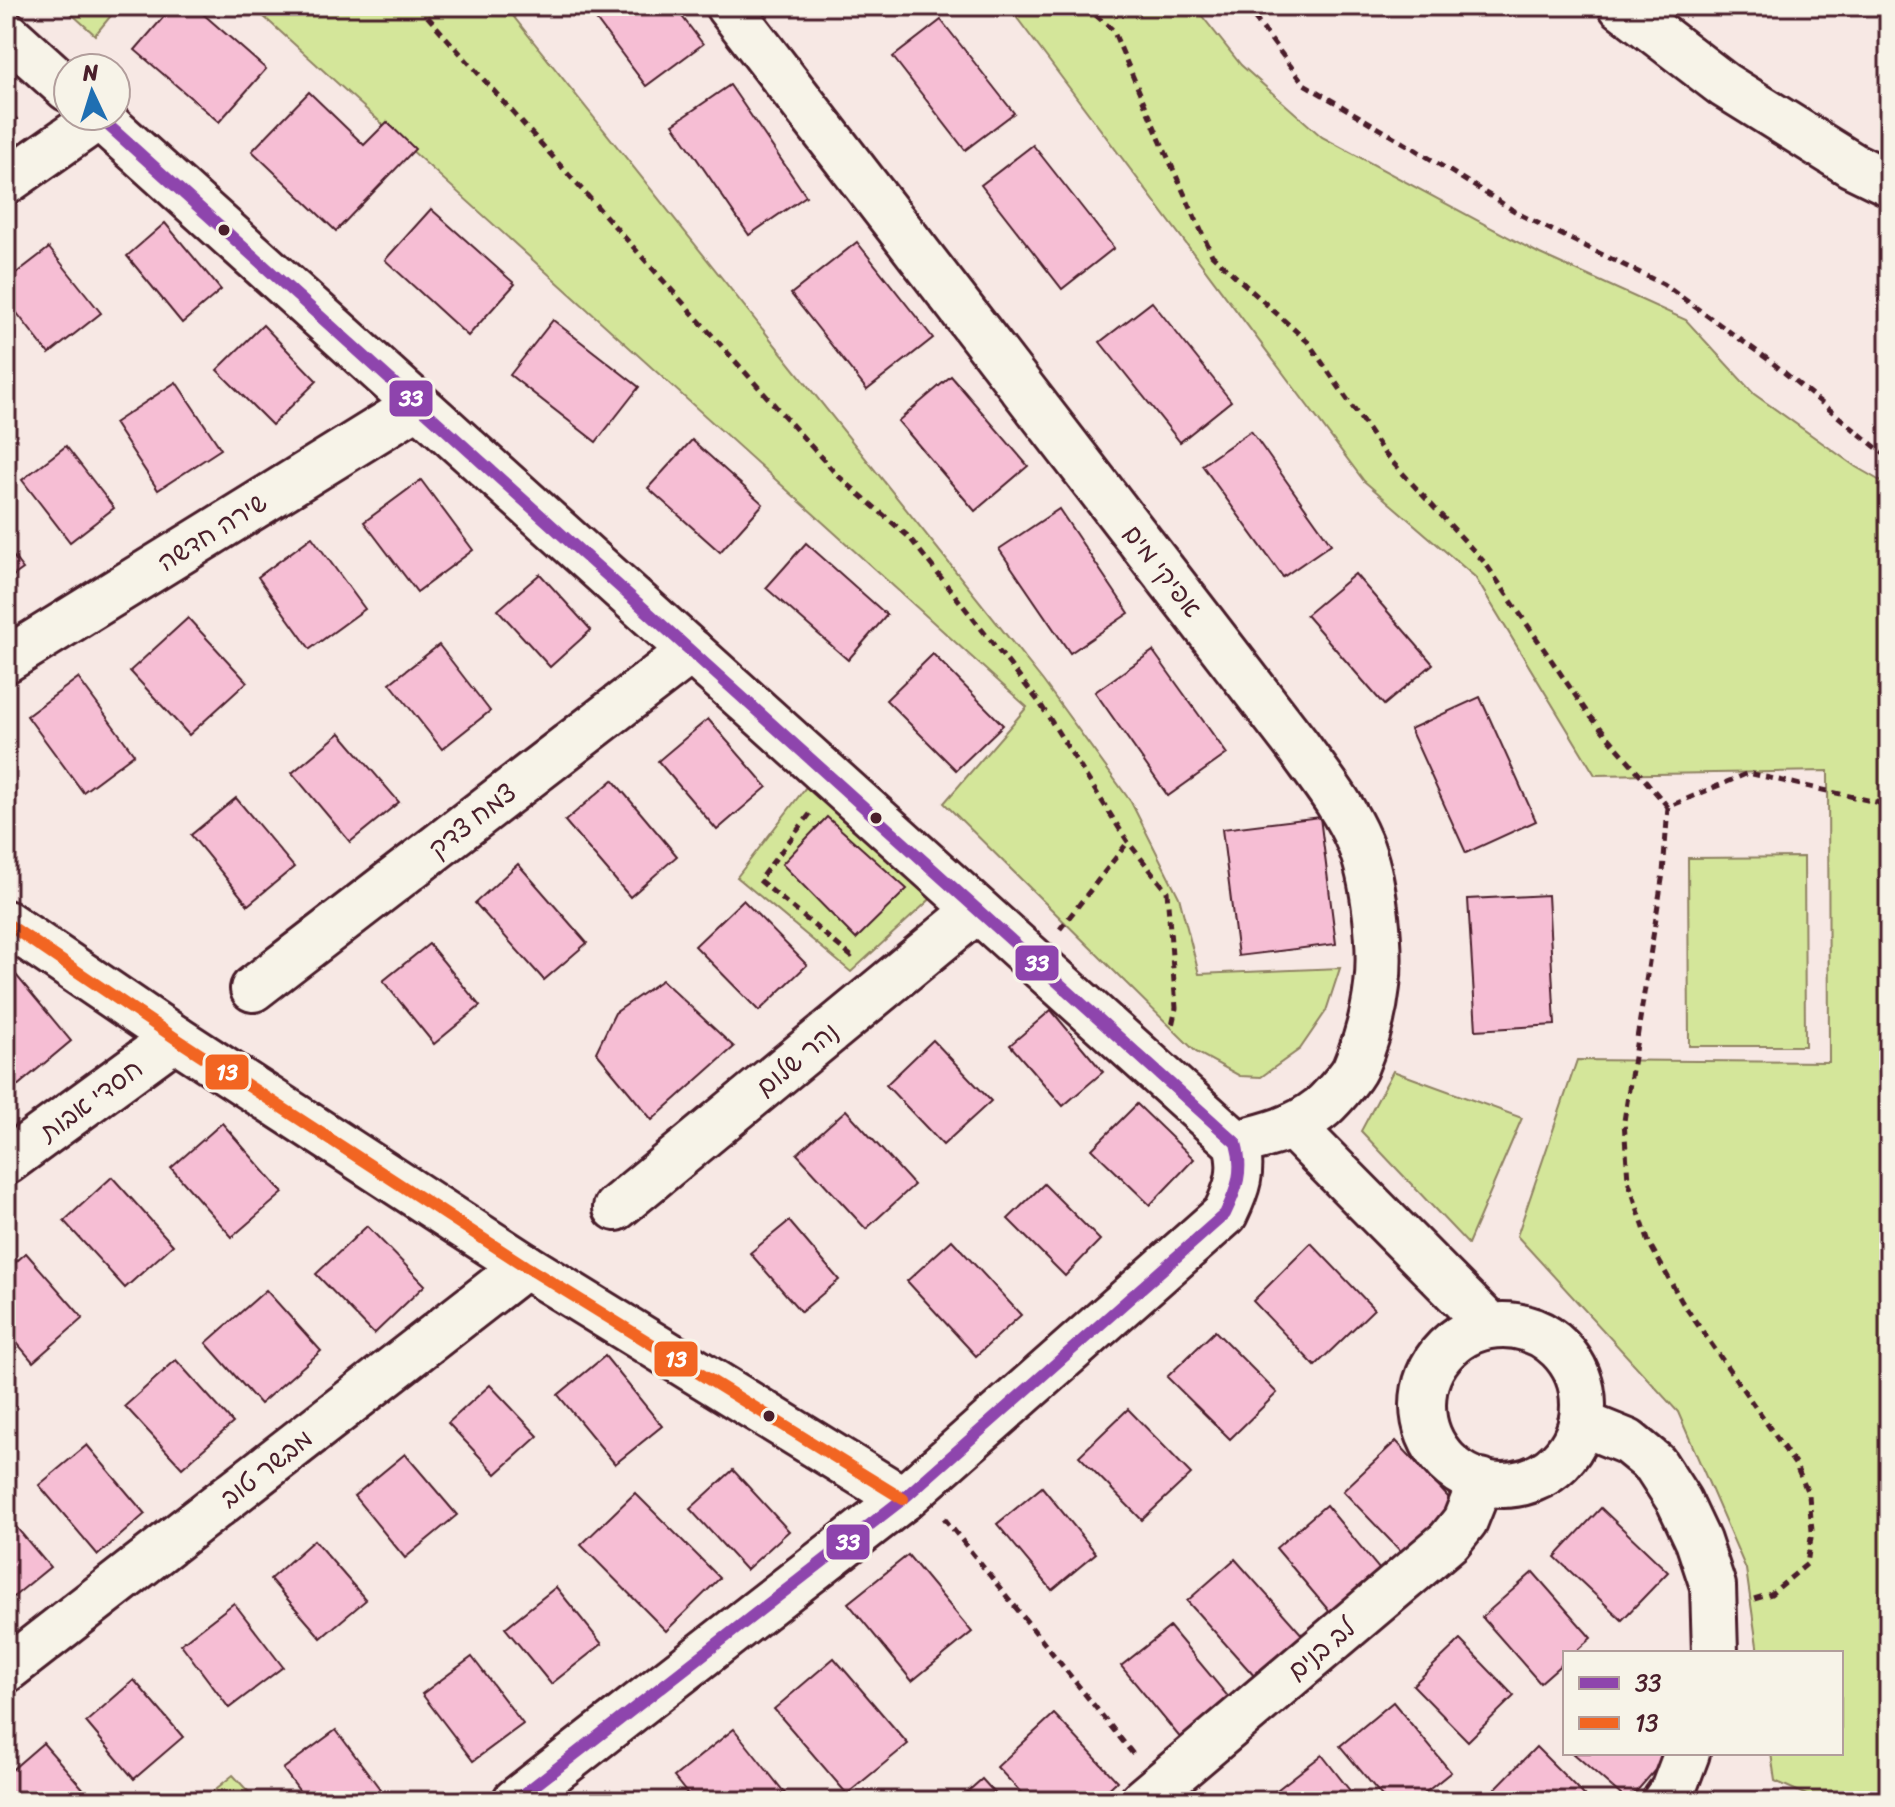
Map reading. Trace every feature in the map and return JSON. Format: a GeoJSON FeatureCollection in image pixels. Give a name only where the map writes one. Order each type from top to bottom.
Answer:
{"type":"FeatureCollection","features":[{"type":"Feature","properties":{"kind":"street","name":"אפיקי מים"},"geometry":{"type":"LineString","coordinates":[[728,6],[1339,802],[1359,843],[1371,882],[1377,934],[1377,984],[1368,1032],[1353,1071],[1320,1109],[1282,1131],[1236,1143]]}},
{"type":"Feature","properties":{"kind":"street"},"geometry":{"type":"LineString","coordinates":[[1621,6],[1724,85],[1852,165],[1889,183]]}},
{"type":"Feature","properties":{"kind":"street"},"geometry":{"type":"LineString","coordinates":[[6,33],[52,75]]}},
{"type":"Feature","properties":{"kind":"street"},"geometry":{"type":"LineString","coordinates":[[6,182],[76,132]]}},
{"type":"Feature","properties":{"kind":"street"},"geometry":{"type":"LineString","coordinates":[[117,132],[1236,1143],[1240,1158],[1238,1187],[1225,1214],[911,1492],[515,1801]]}},
{"type":"Feature","properties":{"kind":"street","name":"שירה חדשה"},"geometry":{"type":"LineString","coordinates":[[6,660],[418,405]]}},
{"type":"Feature","properties":{"kind":"street","name":"צמח צדק"},"geometry":{"type":"LineString","coordinates":[[253,989],[691,651]]}},
{"type":"Feature","properties":{"kind":"street","name":"נהר שלום"},"geometry":{"type":"LineString","coordinates":[[616,1208],[977,910]]}},
{"type":"Feature","properties":{"kind":"street"},"geometry":{"type":"LineString","coordinates":[[6,923],[175,1038],[525,1266],[911,1492]]}},
{"type":"Feature","properties":{"kind":"street","name":"חסדי אבות"},"geometry":{"type":"LineString","coordinates":[[6,1162],[175,1038]]}},
{"type":"Feature","properties":{"kind":"street"},"geometry":{"type":"LineString","coordinates":[[1292,1126],[1489,1325]]}},
{"type":"Feature","properties":{"kind":"street","name":"מבשר טוב"},"geometry":{"type":"LineString","coordinates":[[6,1670],[525,1266]]}},
{"type":"Feature","properties":{"kind":"street"},"geometry":{"type":"LineString","coordinates":[[1489,1325],[1535,1331],[1558,1347],[1575,1369],[1583,1396],[1581,1423],[1570,1448],[1551,1469],[1526,1482],[1494,1485],[1467,1477],[1444,1461],[1429,1438],[1422,1404],[1427,1377],[1441,1353],[1463,1335],[1489,1325]]}},
{"type":"Feature","properties":{"kind":"street"},"geometry":{"type":"LineString","coordinates":[[1581,1423],[1628,1442],[1655,1464],[1679,1501],[1698,1541],[1713,1586],[1715,1651]]}},
{"type":"Feature","properties":{"kind":"street","name":"לב בנים"},"geometry":{"type":"LineString","coordinates":[[1150,1794],[1449,1541],[1465,1521],[1481,1481]]}},
{"type":"Feature","properties":{"kind":"street"},"geometry":{"type":"LineString","coordinates":[[1665,1801],[1673,1790],[1686,1755]]}},
{"type":"Feature","properties":{"kind":"path"},"geometry":{"type":"LineString","coordinates":[[418,6],[836,474],[909,537],[1039,702],[1128,842],[1167,891],[1176,1008],[1169,1046],[1158,1073]]}},
{"type":"Feature","properties":{"kind":"path"},"geometry":{"type":"LineString","coordinates":[[1085,6],[1113,30],[1212,255],[1308,342],[1384,453],[1486,564],[1586,711],[1668,807],[1663,873],[1624,1121],[1628,1180],[1649,1243],[1682,1302],[1795,1464],[1809,1495],[1812,1531],[1807,1564],[1771,1594],[1714,1608]]}},
{"type":"Feature","properties":{"kind":"path"},"geometry":{"type":"LineString","coordinates":[[1246,6],[1304,84],[1521,215],[1663,284],[1769,360],[1889,458]]}},
{"type":"Feature","properties":{"kind":"path"},"geometry":{"type":"LineString","coordinates":[[1668,807],[1748,773],[1889,807]]}},
{"type":"Feature","properties":{"kind":"path"},"geometry":{"type":"LineString","coordinates":[[834,780],[759,880],[851,956],[862,947]]}},
{"type":"Feature","properties":{"kind":"path"},"geometry":{"type":"LineString","coordinates":[[1035,962],[1128,842]]}},
{"type":"Feature","properties":{"kind":"path"},"geometry":{"type":"LineString","coordinates":[[911,1492],[1150,1794]]}},
{"type":"Feature","properties":{"kind":"green space"},"geometry":{"type":"Polygon","coordinates":[[[63,6],[119,6],[95,35],[63,6]]]}},
{"type":"Feature","properties":{"kind":"green space"},"geometry":{"type":"Polygon","coordinates":[[[252,6],[505,6],[1043,681],[1131,802],[1179,897],[1199,974],[1340,968],[1326,1011],[1300,1049],[1261,1077],[1240,1076],[1196,1052],[944,803],[1027,707],[252,6]]]}},
{"type":"Feature","properties":{"kind":"green space"},"geometry":{"type":"Polygon","coordinates":[[[1008,6],[1194,6],[1241,65],[1322,137],[1540,254],[1686,320],[1754,394],[1856,467],[1889,486],[1889,1801],[1820,1801],[1775,1781],[1771,1755],[1843,1755],[1843,1651],[1758,1651],[1746,1569],[1678,1412],[1517,1236],[1577,1060],[1829,1062],[1828,771],[1595,775],[1475,577],[1364,481],[1008,6]]]}},
{"type":"Feature","properties":{"kind":"green space"},"geometry":{"type":"Polygon","coordinates":[[[806,787],[938,892],[851,972],[737,877],[806,787]]]}},
{"type":"Feature","properties":{"kind":"green space"},"geometry":{"type":"Polygon","coordinates":[[[1804,857],[1805,1046],[1689,1046],[1688,858],[1804,857]]]}},
{"type":"Feature","properties":{"kind":"green space"},"geometry":{"type":"Polygon","coordinates":[[[1393,1071],[1522,1118],[1468,1244],[1361,1131],[1393,1071]]]}},
{"type":"Feature","properties":{"kind":"green space"},"geometry":{"type":"Polygon","coordinates":[[[233,1775],[257,1801],[201,1801],[233,1775]]]}},
{"type":"Feature","properties":{"kind":"building"},"geometry":{"type":"Polygon","coordinates":[[[173,6],[194,6],[266,69],[219,122],[135,50],[173,6]]]}},
{"type":"Feature","properties":{"kind":"building"},"geometry":{"type":"Polygon","coordinates":[[[586,6],[674,6],[703,44],[646,86],[586,6]]]}},
{"type":"Feature","properties":{"kind":"building"},"geometry":{"type":"Polygon","coordinates":[[[941,20],[1014,113],[965,150],[893,57],[941,20]]]}},
{"type":"Feature","properties":{"kind":"building"},"geometry":{"type":"Polygon","coordinates":[[[730,85],[806,196],[749,235],[673,124],[730,85]]]}},
{"type":"Feature","properties":{"kind":"building"},"geometry":{"type":"Polygon","coordinates":[[[309,92],[364,145],[387,122],[415,149],[336,231],[252,151],[309,92]]]}},
{"type":"Feature","properties":{"kind":"building"},"geometry":{"type":"Polygon","coordinates":[[[6,106],[17,119],[6,128],[6,106]]]}},
{"type":"Feature","properties":{"kind":"building"},"geometry":{"type":"Polygon","coordinates":[[[1033,145],[1114,248],[1062,289],[981,185],[1033,145]]]}},
{"type":"Feature","properties":{"kind":"building"},"geometry":{"type":"Polygon","coordinates":[[[431,209],[515,284],[468,336],[385,260],[431,209]]]}},
{"type":"Feature","properties":{"kind":"building"},"geometry":{"type":"Polygon","coordinates":[[[165,223],[221,290],[182,323],[127,256],[165,223]]]}},
{"type":"Feature","properties":{"kind":"building"},"geometry":{"type":"Polygon","coordinates":[[[857,242],[933,338],[867,390],[791,294],[857,242]]]}},
{"type":"Feature","properties":{"kind":"building"},"geometry":{"type":"Polygon","coordinates":[[[49,248],[101,313],[49,354],[6,299],[6,281],[49,248]]]}},
{"type":"Feature","properties":{"kind":"building"},"geometry":{"type":"Polygon","coordinates":[[[1152,302],[1231,401],[1180,442],[1100,342],[1152,302]]]}},
{"type":"Feature","properties":{"kind":"building"},"geometry":{"type":"Polygon","coordinates":[[[553,320],[639,387],[596,442],[510,375],[553,320]]]}},
{"type":"Feature","properties":{"kind":"building"},"geometry":{"type":"Polygon","coordinates":[[[263,325],[317,381],[272,425],[217,370],[263,325]]]}},
{"type":"Feature","properties":{"kind":"building"},"geometry":{"type":"Polygon","coordinates":[[[951,376],[1028,466],[975,511],[898,421],[951,376]]]}},
{"type":"Feature","properties":{"kind":"building"},"geometry":{"type":"Polygon","coordinates":[[[176,382],[221,449],[158,490],[114,423],[176,382]]]}},
{"type":"Feature","properties":{"kind":"building"},"geometry":{"type":"Polygon","coordinates":[[[1251,431],[1331,544],[1283,577],[1202,465],[1251,431]]]}},
{"type":"Feature","properties":{"kind":"building"},"geometry":{"type":"Polygon","coordinates":[[[692,440],[763,504],[720,552],[648,488],[692,440]]]}},
{"type":"Feature","properties":{"kind":"building"},"geometry":{"type":"Polygon","coordinates":[[[66,446],[114,508],[70,542],[22,480],[66,446]]]}},
{"type":"Feature","properties":{"kind":"building"},"geometry":{"type":"Polygon","coordinates":[[[421,480],[473,550],[417,592],[364,522],[421,480]]]}},
{"type":"Feature","properties":{"kind":"building"},"geometry":{"type":"Polygon","coordinates":[[[1059,509],[1129,613],[1070,653],[999,549],[1059,509]]]}},
{"type":"Feature","properties":{"kind":"building"},"geometry":{"type":"Polygon","coordinates":[[[312,537],[365,609],[310,649],[258,577],[312,537]]]}},
{"type":"Feature","properties":{"kind":"building"},"geometry":{"type":"Polygon","coordinates":[[[806,543],[887,615],[848,660],[766,588],[806,543]]]}},
{"type":"Feature","properties":{"kind":"building"},"geometry":{"type":"Polygon","coordinates":[[[6,547],[23,569],[6,581],[6,547]]]}},
{"type":"Feature","properties":{"kind":"building"},"geometry":{"type":"Polygon","coordinates":[[[540,574],[591,630],[550,667],[498,610],[540,574]]]}},
{"type":"Feature","properties":{"kind":"building"},"geometry":{"type":"Polygon","coordinates":[[[1355,574],[1433,664],[1384,705],[1306,615],[1355,574]]]}},
{"type":"Feature","properties":{"kind":"building"},"geometry":{"type":"Polygon","coordinates":[[[188,618],[247,682],[189,735],[130,671],[188,618]]]}},
{"type":"Feature","properties":{"kind":"building"},"geometry":{"type":"Polygon","coordinates":[[[439,645],[490,711],[442,749],[390,683],[439,645]]]}},
{"type":"Feature","properties":{"kind":"building"},"geometry":{"type":"Polygon","coordinates":[[[1153,651],[1227,754],[1168,796],[1095,692],[1153,651]]]}},
{"type":"Feature","properties":{"kind":"building"},"geometry":{"type":"Polygon","coordinates":[[[933,654],[1003,725],[956,770],[886,700],[933,654]]]}},
{"type":"Feature","properties":{"kind":"building"},"geometry":{"type":"Polygon","coordinates":[[[78,678],[134,754],[83,792],[27,716],[78,678]]]}},
{"type":"Feature","properties":{"kind":"building"},"geometry":{"type":"Polygon","coordinates":[[[1480,697],[1536,821],[1466,853],[1410,729],[1480,697]]]}},
{"type":"Feature","properties":{"kind":"building"},"geometry":{"type":"Polygon","coordinates":[[[708,719],[767,787],[717,830],[658,761],[708,719]]]}},
{"type":"Feature","properties":{"kind":"building"},"geometry":{"type":"Polygon","coordinates":[[[340,733],[399,802],[350,842],[292,773],[340,733]]]}},
{"type":"Feature","properties":{"kind":"building"},"geometry":{"type":"Polygon","coordinates":[[[613,780],[677,856],[630,897],[565,821],[613,780]]]}},
{"type":"Feature","properties":{"kind":"building"},"geometry":{"type":"Polygon","coordinates":[[[236,798],[294,867],[248,905],[191,835],[236,798]]]}},
{"type":"Feature","properties":{"kind":"building"},"geometry":{"type":"Polygon","coordinates":[[[827,817],[907,889],[856,939],[782,864],[827,817]]]}},
{"type":"Feature","properties":{"kind":"building"},"geometry":{"type":"Polygon","coordinates":[[[1320,817],[1336,944],[1238,956],[1222,829],[1320,817]]]}},
{"type":"Feature","properties":{"kind":"building"},"geometry":{"type":"Polygon","coordinates":[[[518,864],[587,943],[544,980],[475,903],[518,864]]]}},
{"type":"Feature","properties":{"kind":"building"},"geometry":{"type":"Polygon","coordinates":[[[1548,895],[1555,1025],[1476,1030],[1468,899],[1548,895]]]}},
{"type":"Feature","properties":{"kind":"building"},"geometry":{"type":"Polygon","coordinates":[[[743,900],[807,965],[759,1011],[695,946],[743,900]]]}},
{"type":"Feature","properties":{"kind":"building"},"geometry":{"type":"Polygon","coordinates":[[[429,944],[480,1006],[434,1044],[383,981],[429,944]]]}},
{"type":"Feature","properties":{"kind":"building"},"geometry":{"type":"Polygon","coordinates":[[[6,963],[71,1041],[10,1092],[6,1087],[6,963]]]}},
{"type":"Feature","properties":{"kind":"building"},"geometry":{"type":"Polygon","coordinates":[[[662,980],[734,1047],[652,1120],[596,1052],[615,1013],[662,980]]]}},
{"type":"Feature","properties":{"kind":"building"},"geometry":{"type":"Polygon","coordinates":[[[1051,1010],[1103,1072],[1063,1106],[1010,1045],[1051,1010]]]}},
{"type":"Feature","properties":{"kind":"building"},"geometry":{"type":"Polygon","coordinates":[[[933,1040],[991,1101],[943,1145],[886,1085],[933,1040]]]}},
{"type":"Feature","properties":{"kind":"building"},"geometry":{"type":"Polygon","coordinates":[[[1137,1104],[1194,1159],[1150,1205],[1092,1149],[1137,1104]]]}},
{"type":"Feature","properties":{"kind":"building"},"geometry":{"type":"Polygon","coordinates":[[[846,1110],[914,1185],[866,1229],[797,1154],[846,1110]]]}},
{"type":"Feature","properties":{"kind":"building"},"geometry":{"type":"Polygon","coordinates":[[[222,1123],[283,1193],[232,1237],[171,1168],[222,1123]]]}},
{"type":"Feature","properties":{"kind":"building"},"geometry":{"type":"Polygon","coordinates":[[[112,1177],[173,1245],[125,1288],[64,1221],[112,1177]]]}},
{"type":"Feature","properties":{"kind":"building"},"geometry":{"type":"Polygon","coordinates":[[[1044,1184],[1100,1240],[1065,1276],[1008,1219],[1044,1184]]]}},
{"type":"Feature","properties":{"kind":"building"},"geometry":{"type":"Polygon","coordinates":[[[789,1221],[839,1280],[801,1312],[750,1253],[789,1221]]]}},
{"type":"Feature","properties":{"kind":"building"},"geometry":{"type":"Polygon","coordinates":[[[367,1226],[425,1285],[374,1334],[316,1274],[367,1226]]]}},
{"type":"Feature","properties":{"kind":"building"},"geometry":{"type":"Polygon","coordinates":[[[952,1240],[1021,1315],[976,1356],[907,1281],[952,1240]]]}},
{"type":"Feature","properties":{"kind":"building"},"geometry":{"type":"Polygon","coordinates":[[[1311,1243],[1374,1309],[1315,1366],[1253,1301],[1311,1243]]]}},
{"type":"Feature","properties":{"kind":"building"},"geometry":{"type":"Polygon","coordinates":[[[26,1253],[83,1318],[33,1362],[6,1330],[6,1271],[26,1253]]]}},
{"type":"Feature","properties":{"kind":"building"},"geometry":{"type":"Polygon","coordinates":[[[266,1290],[321,1351],[260,1404],[206,1343],[266,1290]]]}},
{"type":"Feature","properties":{"kind":"building"},"geometry":{"type":"Polygon","coordinates":[[[1215,1331],[1277,1393],[1230,1439],[1167,1377],[1215,1331]]]}},
{"type":"Feature","properties":{"kind":"building"},"geometry":{"type":"Polygon","coordinates":[[[605,1356],[662,1426],[615,1464],[558,1395],[605,1356]]]}},
{"type":"Feature","properties":{"kind":"building"},"geometry":{"type":"Polygon","coordinates":[[[176,1360],[233,1423],[182,1468],[125,1406],[176,1360]]]}},
{"type":"Feature","properties":{"kind":"building"},"geometry":{"type":"Polygon","coordinates":[[[490,1385],[538,1436],[496,1474],[448,1423],[490,1385]]]}},
{"type":"Feature","properties":{"kind":"building"},"geometry":{"type":"Polygon","coordinates":[[[1128,1409],[1191,1474],[1142,1520],[1079,1456],[1128,1409]]]}},
{"type":"Feature","properties":{"kind":"building"},"geometry":{"type":"Polygon","coordinates":[[[1396,1441],[1461,1511],[1409,1560],[1343,1491],[1396,1441]]]}},
{"type":"Feature","properties":{"kind":"building"},"geometry":{"type":"Polygon","coordinates":[[[87,1445],[145,1514],[98,1555],[39,1485],[87,1445]]]}},
{"type":"Feature","properties":{"kind":"building"},"geometry":{"type":"Polygon","coordinates":[[[405,1454],[457,1515],[405,1558],[354,1496],[405,1454]]]}},
{"type":"Feature","properties":{"kind":"building"},"geometry":{"type":"Polygon","coordinates":[[[733,1470],[789,1531],[746,1570],[690,1509],[733,1470]]]}},
{"type":"Feature","properties":{"kind":"building"},"geometry":{"type":"Polygon","coordinates":[[[1042,1487],[1096,1553],[1052,1590],[997,1524],[1042,1487]]]}},
{"type":"Feature","properties":{"kind":"building"},"geometry":{"type":"Polygon","coordinates":[[[635,1493],[720,1578],[666,1631],[581,1545],[635,1493]]]}},
{"type":"Feature","properties":{"kind":"building"},"geometry":{"type":"Polygon","coordinates":[[[1326,1505],[1385,1576],[1335,1618],[1276,1548],[1326,1505]]]}},
{"type":"Feature","properties":{"kind":"building"},"geometry":{"type":"Polygon","coordinates":[[[1601,1508],[1668,1572],[1622,1620],[1555,1557],[1601,1508]]]}},
{"type":"Feature","properties":{"kind":"building"},"geometry":{"type":"Polygon","coordinates":[[[6,1515],[50,1567],[6,1603],[6,1515]]]}},
{"type":"Feature","properties":{"kind":"building"},"geometry":{"type":"Polygon","coordinates":[[[314,1540],[366,1600],[321,1638],[270,1579],[314,1540]]]}},
{"type":"Feature","properties":{"kind":"building"},"geometry":{"type":"Polygon","coordinates":[[[908,1555],[972,1632],[912,1681],[848,1603],[908,1555]]]}},
{"type":"Feature","properties":{"kind":"building"},"geometry":{"type":"Polygon","coordinates":[[[1235,1559],[1304,1637],[1256,1678],[1187,1601],[1235,1559]]]}},
{"type":"Feature","properties":{"kind":"building"},"geometry":{"type":"Polygon","coordinates":[[[1533,1572],[1591,1638],[1576,1651],[1563,1651],[1563,1663],[1540,1683],[1482,1617],[1533,1572]]]}},
{"type":"Feature","properties":{"kind":"building"},"geometry":{"type":"Polygon","coordinates":[[[556,1587],[602,1644],[551,1684],[505,1628],[556,1587]]]}},
{"type":"Feature","properties":{"kind":"building"},"geometry":{"type":"Polygon","coordinates":[[[234,1603],[283,1667],[229,1708],[181,1644],[234,1603]]]}},
{"type":"Feature","properties":{"kind":"building"},"geometry":{"type":"Polygon","coordinates":[[[1170,1627],[1231,1700],[1182,1740],[1121,1666],[1170,1627]]]}},
{"type":"Feature","properties":{"kind":"building"},"geometry":{"type":"Polygon","coordinates":[[[1460,1640],[1514,1696],[1468,1741],[1413,1685],[1460,1640]]]}},
{"type":"Feature","properties":{"kind":"building"},"geometry":{"type":"Polygon","coordinates":[[[472,1657],[523,1724],[473,1761],[422,1694],[472,1657]]]}},
{"type":"Feature","properties":{"kind":"building"},"geometry":{"type":"Polygon","coordinates":[[[834,1658],[908,1744],[847,1794],[774,1709],[834,1658]]]}},
{"type":"Feature","properties":{"kind":"building"},"geometry":{"type":"Polygon","coordinates":[[[134,1680],[183,1737],[134,1779],[86,1722],[134,1680]]]}},
{"type":"Feature","properties":{"kind":"building"},"geometry":{"type":"Polygon","coordinates":[[[1393,1702],[1451,1772],[1415,1801],[1386,1801],[1340,1746],[1393,1702]]]}},
{"type":"Feature","properties":{"kind":"building"},"geometry":{"type":"Polygon","coordinates":[[[1054,1714],[1117,1781],[1096,1801],[1029,1801],[997,1767],[1054,1714]]]}},
{"type":"Feature","properties":{"kind":"building"},"geometry":{"type":"Polygon","coordinates":[[[734,1729],[791,1801],[693,1801],[674,1777],[734,1729]]]}},
{"type":"Feature","properties":{"kind":"building"},"geometry":{"type":"Polygon","coordinates":[[[336,1730],[383,1793],[372,1801],[307,1801],[283,1769],[336,1730]]]}},
{"type":"Feature","properties":{"kind":"building"},"geometry":{"type":"Polygon","coordinates":[[[43,1743],[93,1800],[6,1801],[6,1775],[43,1743]]]}},
{"type":"Feature","properties":{"kind":"building"},"geometry":{"type":"Polygon","coordinates":[[[1536,1747],[1590,1801],[1493,1801],[1488,1796],[1536,1747]]]}},
{"type":"Feature","properties":{"kind":"building"},"geometry":{"type":"Polygon","coordinates":[[[1322,1755],[1358,1801],[1264,1801],[1264,1800],[1322,1755]]]}},
{"type":"Feature","properties":{"kind":"building"},"geometry":{"type":"Polygon","coordinates":[[[1575,1755],[1668,1755],[1628,1801],[1575,1755]]]}},
{"type":"Feature","properties":{"kind":"building"},"geometry":{"type":"Polygon","coordinates":[[[982,1779],[1002,1801],[957,1801],[982,1779]]]}},
{"type":"Feature","properties":{"kind":"transit line","name":"33"},"geometry":{"type":"LineString","coordinates":[[116,132],[1236,1143],[1238,1180],[1225,1214],[903,1499],[515,1801]]}},
{"type":"Feature","properties":{"kind":"transit line","name":"13"},"geometry":{"type":"LineString","coordinates":[[6,923],[175,1038],[525,1266],[903,1499]]}}]}
